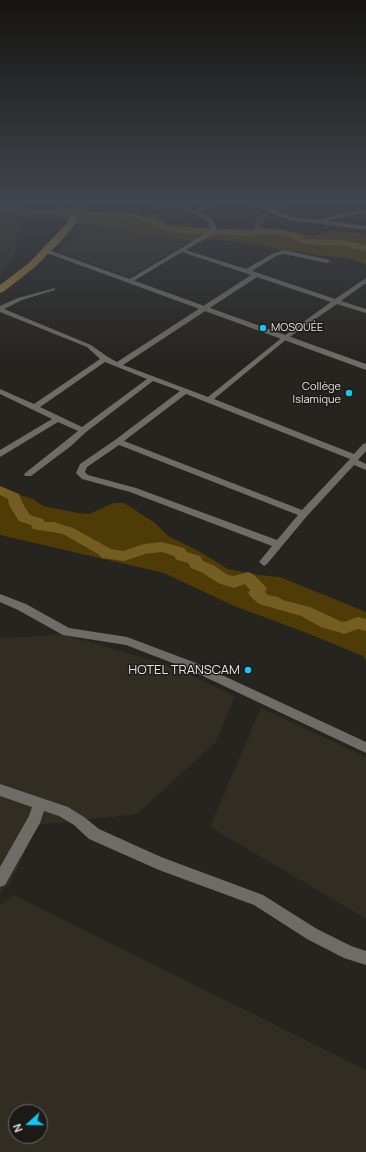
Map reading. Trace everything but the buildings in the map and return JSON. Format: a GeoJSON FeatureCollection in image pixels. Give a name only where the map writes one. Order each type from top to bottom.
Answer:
{"type":"FeatureCollection","features":[{"type":"Feature","properties":{"kind":"main road"},"geometry":{"type":"LineString","coordinates":[[0,290],[32,265],[41,256]]}},
{"type":"Feature","properties":{"kind":"street"},"geometry":{"type":"LineString","coordinates":[[59,256],[366,367]]}},
{"type":"Feature","properties":{"kind":"street"},"geometry":{"type":"LineString","coordinates":[[130,281],[172,256]]}},
{"type":"Feature","properties":{"kind":"street"},"geometry":{"type":"LineString","coordinates":[[198,256],[366,311]]}},
{"type":"Feature","properties":{"kind":"street"},"geometry":{"type":"LineString","coordinates":[[246,272],[273,256]]}},
{"type":"Feature","properties":{"kind":"street"},"geometry":{"type":"LineString","coordinates":[[302,256],[327,261]]}},
{"type":"Feature","properties":{"kind":"street"},"geometry":{"type":"LineString","coordinates":[[117,365],[256,275]]}},
{"type":"Feature","properties":{"kind":"street"},"geometry":{"type":"LineString","coordinates":[[209,400],[286,337],[366,280]]}},
{"type":"Feature","properties":{"kind":"street"},"geometry":{"type":"LineString","coordinates":[[0,309],[20,299],[53,289]]}},
{"type":"Feature","properties":{"kind":"street"},"geometry":{"type":"LineString","coordinates":[[0,309],[89,346],[105,359],[117,365],[209,400],[353,460],[366,467]]}},
{"type":"Feature","properties":{"kind":"street"},"geometry":{"type":"LineString","coordinates":[[34,407],[105,359]]}},
{"type":"Feature","properties":{"kind":"street"},"geometry":{"type":"LineString","coordinates":[[28,474],[68,444],[83,430],[152,379]]}},
{"type":"Feature","properties":{"kind":"street"},"geometry":{"type":"LineString","coordinates":[[0,391],[83,430]]}},
{"type":"Feature","properties":{"kind":"street"},"geometry":{"type":"LineString","coordinates":[[185,391],[118,442],[83,466],[80,473],[86,477],[133,490],[279,545]]}},
{"type":"Feature","properties":{"kind":"street"},"geometry":{"type":"LineString","coordinates":[[0,454],[57,419]]}},
{"type":"Feature","properties":{"kind":"street"},"geometry":{"type":"LineString","coordinates":[[118,442],[304,514]]}},
{"type":"Feature","properties":{"kind":"street"},"geometry":{"type":"LineString","coordinates":[[264,562],[304,514],[366,446]]}},
{"type":"Feature","properties":{"kind":"street"},"geometry":{"type":"LineString","coordinates":[[0,598],[22,607],[67,632],[127,641],[192,666],[366,748]]}},
{"type":"Feature","properties":{"kind":"street"},"geometry":{"type":"LineString","coordinates":[[0,790],[63,811],[79,821],[94,834],[152,860],[258,900],[312,934],[349,953],[366,958]]}},
{"type":"Feature","properties":{"kind":"street"},"geometry":{"type":"LineString","coordinates":[[0,880],[36,819],[40,803]]}},
{"type":"Feature","properties":{"kind":"shaded area"},"geometry":{"type":"Polygon","coordinates":[[[0,256],[14,256],[0,275],[0,256]]]}},
{"type":"Feature","properties":{"kind":"shaded area"},"geometry":{"type":"Polygon","coordinates":[[[71,256],[166,256],[129,277],[71,256]]]}},
{"type":"Feature","properties":{"kind":"shaded area"},"geometry":{"type":"Polygon","coordinates":[[[322,256],[366,256],[366,265],[346,258],[322,256]]]}},
{"type":"Feature","properties":{"kind":"shaded area"},"geometry":{"type":"Polygon","coordinates":[[[0,487],[10,492],[33,499],[43,506],[78,513],[89,514],[114,503],[124,503],[155,523],[168,536],[202,553],[228,569],[258,575],[280,577],[366,612],[366,660],[363,656],[307,633],[234,606],[164,573],[0,535],[0,487]]]}},
{"type":"Feature","properties":{"kind":"shaded area"},"geometry":{"type":"Polygon","coordinates":[[[62,634],[171,666],[235,696],[215,743],[137,814],[37,825],[10,884],[0,893],[0,637],[9,638],[62,634]]]}},
{"type":"Feature","properties":{"kind":"shaded area"},"geometry":{"type":"Polygon","coordinates":[[[261,708],[366,757],[366,919],[210,827],[261,708]]]}},
{"type":"Feature","properties":{"kind":"shaded area"},"geometry":{"type":"Polygon","coordinates":[[[14,895],[366,1070],[366,1152],[0,1152],[0,905],[14,895]]]}},
{"type":"Feature","properties":{"kind":"waterway"},"geometry":{"type":"LineString","coordinates":[[0,490],[14,497],[16,505],[24,518],[38,522],[38,526],[54,527],[68,531],[103,550],[107,554],[124,556],[144,549],[162,547],[179,552],[182,556],[195,560],[196,564],[208,569],[223,579],[234,582],[248,578],[259,589],[256,593],[264,600],[273,601],[278,605],[304,611],[327,623],[344,628],[358,623],[366,625]]}},
{"type":"Feature","properties":{"kind":"place","name":"MOSQUÉE"},"geometry":{"type":"Point","coordinates":[263,328]}},
{"type":"Feature","properties":{"kind":"place","name":"Collège Islamique"},"geometry":{"type":"Point","coordinates":[349,393]}},
{"type":"Feature","properties":{"kind":"place","name":"HOTEL TRANSCAM"},"geometry":{"type":"Point","coordinates":[248,670]}}]}
